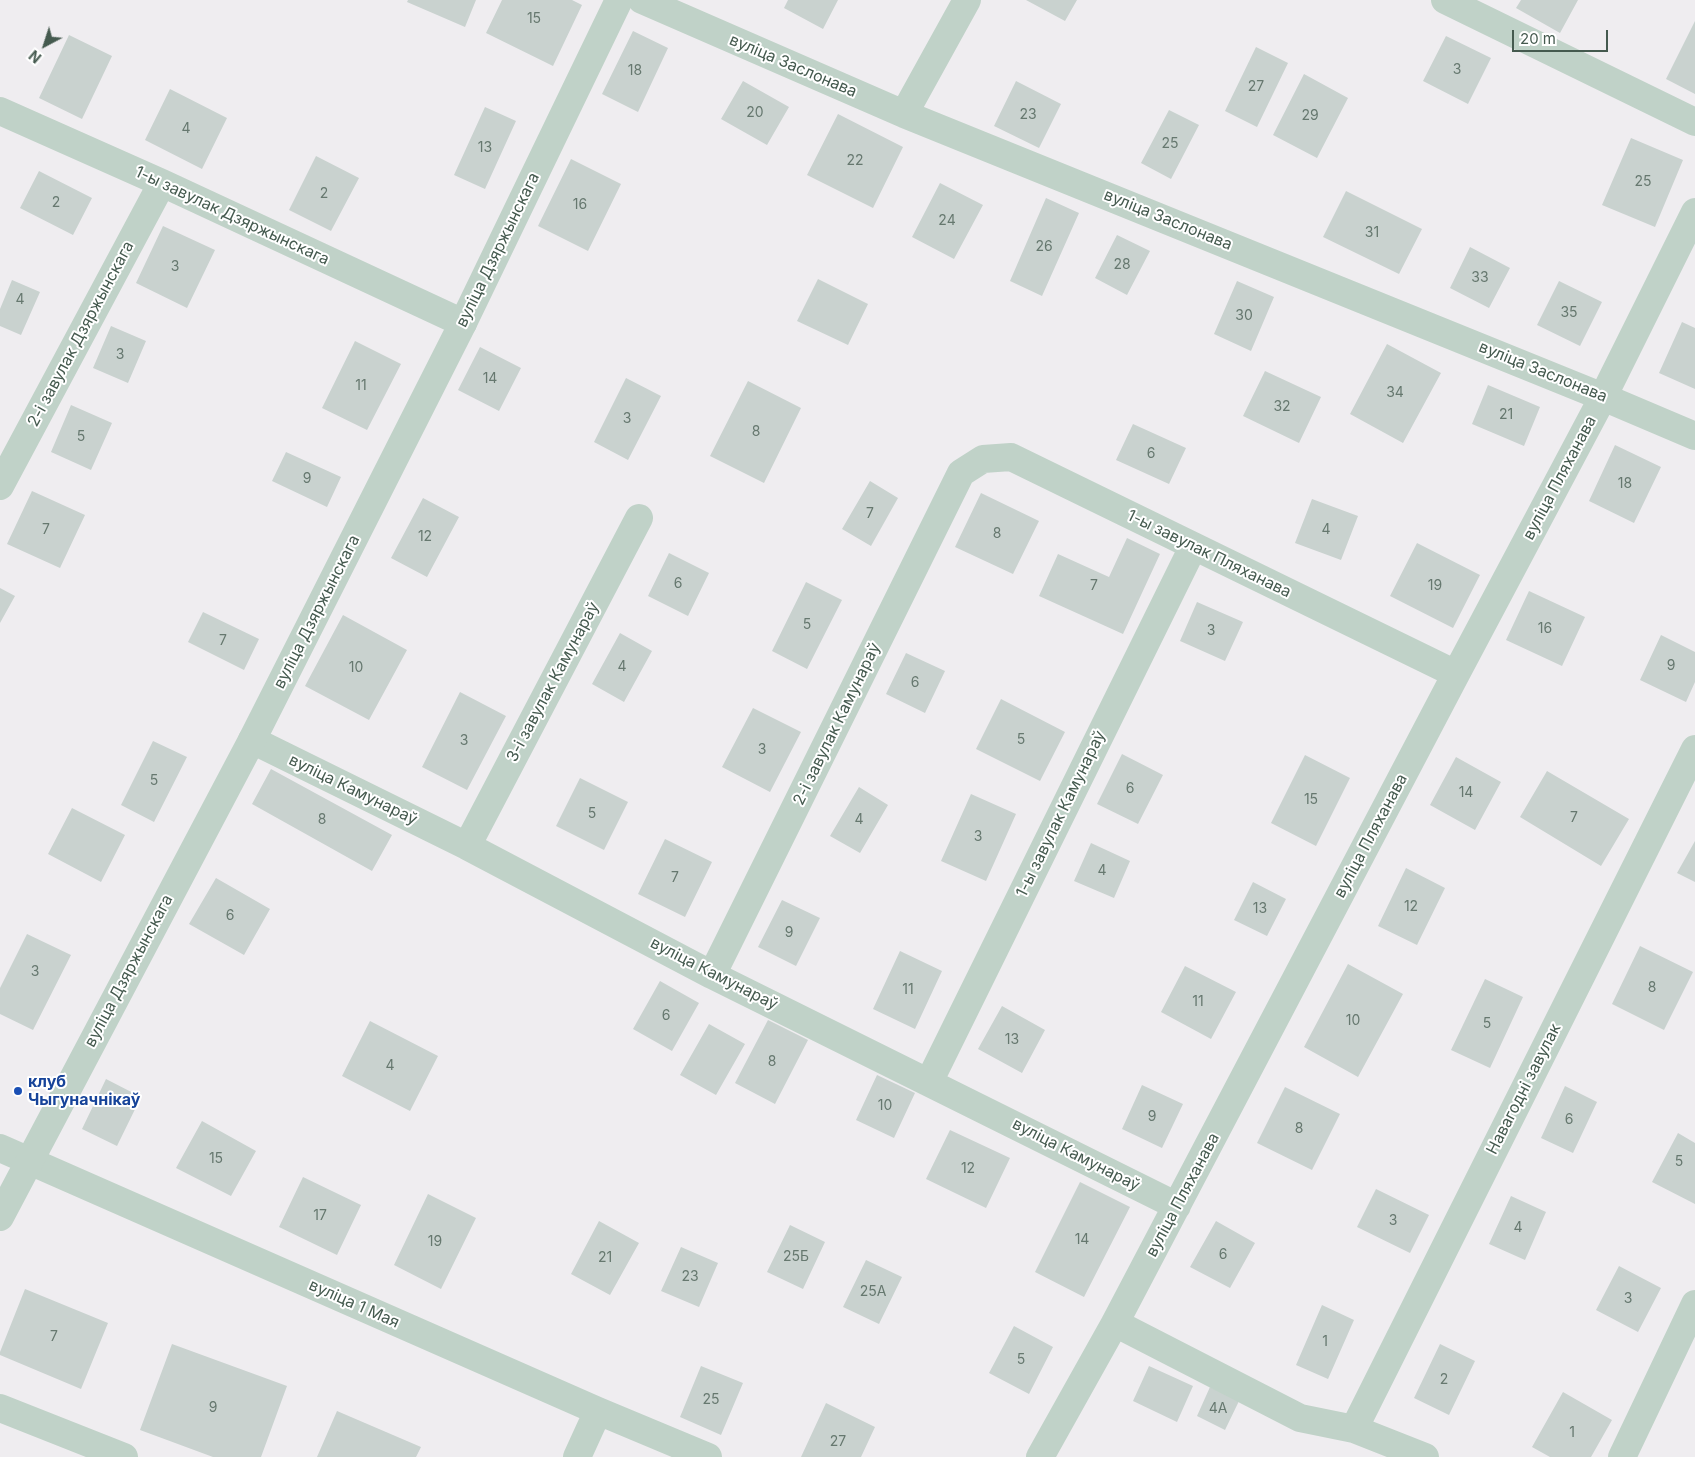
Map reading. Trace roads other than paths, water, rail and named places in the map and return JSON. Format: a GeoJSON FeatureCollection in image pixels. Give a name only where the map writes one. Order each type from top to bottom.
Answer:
{"type":"FeatureCollection","features":[{"type":"Feature","properties":{"kind":"street","name":"вуліца Дзяржынскага"},"geometry":{"type":"LineString","coordinates":[[0,1217],[252,740],[463,323],[619,0]]}},
{"type":"Feature","properties":{"kind":"street","name":"вуліца Заслонава"},"geometry":{"type":"LineString","coordinates":[[642,0],[904,114],[1695,436]]}},
{"type":"Feature","properties":{"kind":"street"},"geometry":{"type":"LineString","coordinates":[[904,114],[966,0]]}},
{"type":"Feature","properties":{"kind":"street"},"geometry":{"type":"LineString","coordinates":[[1445,0],[1695,122]]}},
{"type":"Feature","properties":{"kind":"street","name":"1-ы завулак Дзяржынскага"},"geometry":{"type":"LineString","coordinates":[[0,111],[162,183],[463,323]]}},
{"type":"Feature","properties":{"kind":"street","name":"2-і завулак Дзяржынскага"},"geometry":{"type":"LineString","coordinates":[[0,486],[162,183]]}},
{"type":"Feature","properties":{"kind":"street","name":"вуліца Пляханава"},"geometry":{"type":"LineString","coordinates":[[1040,1457],[1115,1323],[1603,397],[1695,212]]}},
{"type":"Feature","properties":{"kind":"street","name":"1-ы завулак Пляханава"},"geometry":{"type":"LineString","coordinates":[[961,473],[983,459],[1010,457],[1456,674]]}},
{"type":"Feature","properties":{"kind":"street","name":"2-і завулак Камунараў"},"geometry":{"type":"LineString","coordinates":[[712,974],[961,473]]}},
{"type":"Feature","properties":{"kind":"street","name":"3-і завулак Камунараў"},"geometry":{"type":"LineString","coordinates":[[467,846],[639,518]]}},
{"type":"Feature","properties":{"kind":"street","name":"1-ы завулак Камунараў"},"geometry":{"type":"LineString","coordinates":[[929,1082],[1193,547]]}},
{"type":"Feature","properties":{"kind":"street","name":"вуліца Камунараў"},"geometry":{"type":"LineString","coordinates":[[252,740],[467,846],[712,974],[1177,1206]]}},
{"type":"Feature","properties":{"kind":"street","name":"Навагодні завулак"},"geometry":{"type":"LineString","coordinates":[[1354,1429],[1695,749]]}},
{"type":"Feature","properties":{"kind":"street","name":"вуліца 1 Мая"},"geometry":{"type":"LineString","coordinates":[[0,1148],[598,1411],[708,1457]]}},
{"type":"Feature","properties":{"kind":"street"},"geometry":{"type":"LineString","coordinates":[[1622,1457],[1695,1304]]}},
{"type":"Feature","properties":{"kind":"street"},"geometry":{"type":"LineString","coordinates":[[1115,1323],[1300,1418],[1354,1429],[1425,1457]]}},
{"type":"Feature","properties":{"kind":"street"},"geometry":{"type":"LineString","coordinates":[[0,1408],[124,1457]]}},
{"type":"Feature","properties":{"kind":"street"},"geometry":{"type":"LineString","coordinates":[[577,1457],[598,1411]]}},
{"type":"Feature","properties":{"kind":"place","name":"клуб Чыгуначнікаў"},"geometry":{"type":"Point","coordinates":[18,1091]}}]}
